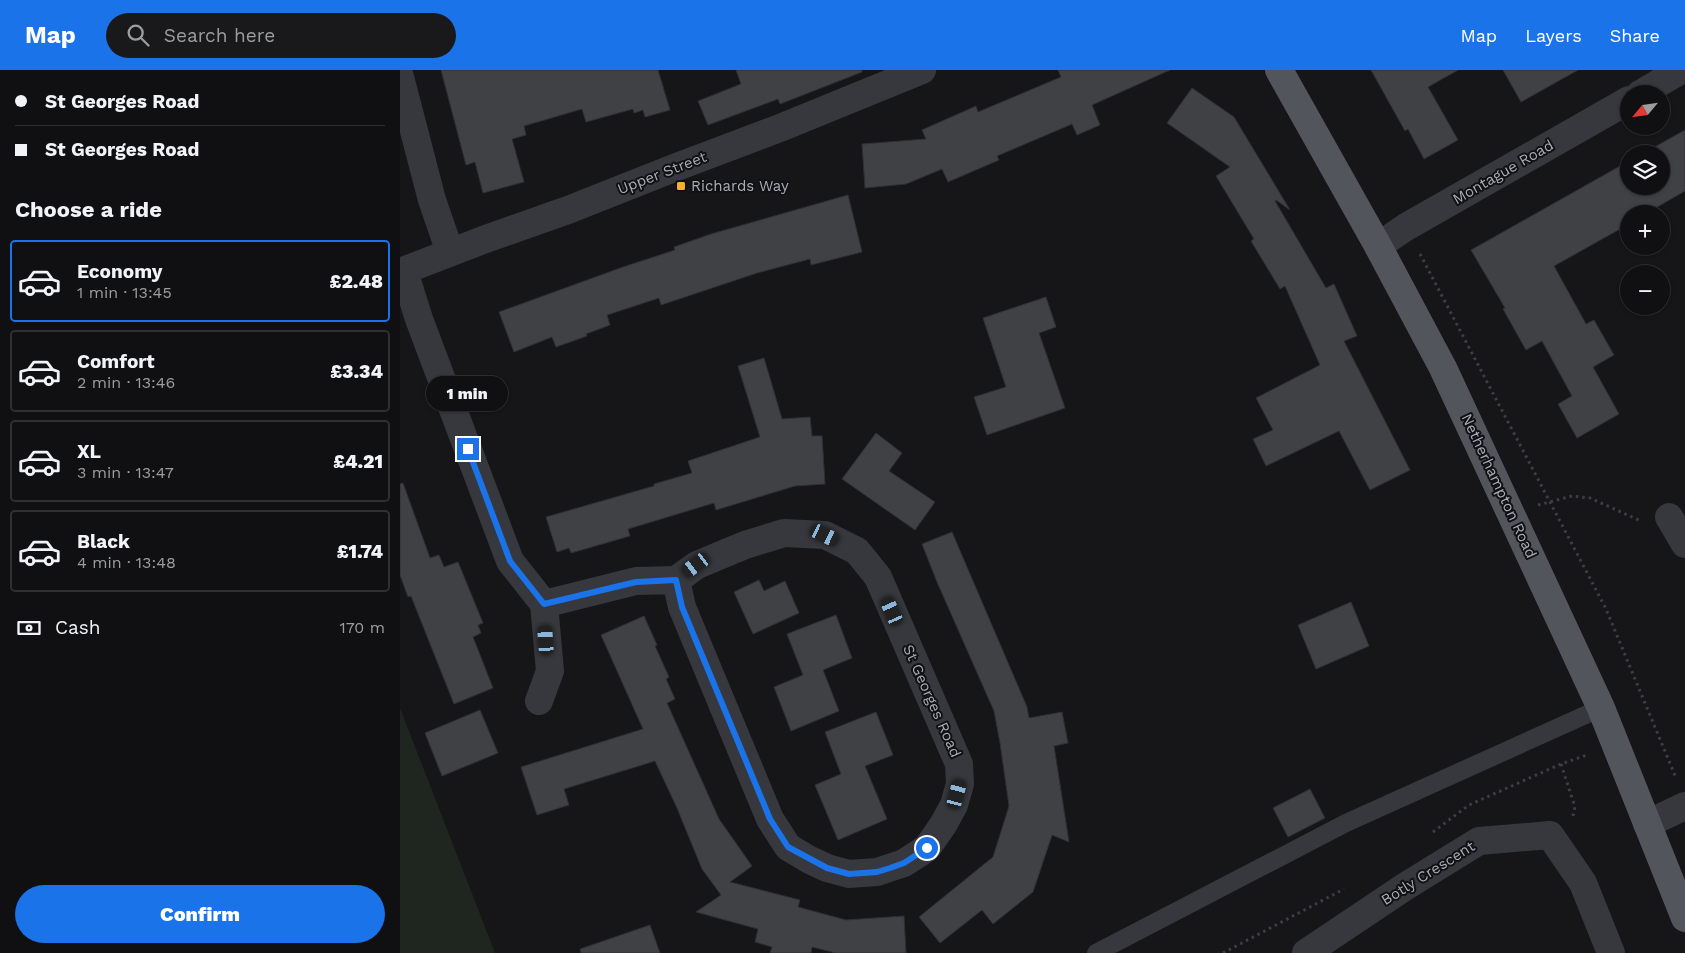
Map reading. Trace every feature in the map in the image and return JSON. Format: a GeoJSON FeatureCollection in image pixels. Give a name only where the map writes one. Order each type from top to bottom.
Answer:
{"type":"FeatureCollection","features":[{"type":"Feature","properties":{"kind":"main road","name":"Netherhampton Road"},"geometry":{"type":"LineString","coordinates":[[1279,70],[1378,246],[1443,368],[1601,708],[1685,918]]}},
{"type":"Feature","properties":{"kind":"street","name":"Upper Street"},"geometry":{"type":"LineString","coordinates":[[402,271],[568,210],[780,128],[922,70]]}},
{"type":"Feature","properties":{"kind":"street"},"geometry":{"type":"LineString","coordinates":[[1655,85],[1681,70]]}},
{"type":"Feature","properties":{"kind":"street"},"geometry":{"type":"LineString","coordinates":[[400,77],[432,200],[450,252]]}},
{"type":"Feature","properties":{"kind":"street","name":"Montague Road"},"geometry":{"type":"LineString","coordinates":[[1378,246],[1406,227],[1620,105]]}},
{"type":"Feature","properties":{"kind":"street"},"geometry":{"type":"LineString","coordinates":[[402,271],[510,561],[544,604],[550,671],[539,701]]}},
{"type":"Feature","properties":{"kind":"street"},"geometry":{"type":"LineString","coordinates":[[1669,517],[1685,544]]}},
{"type":"Feature","properties":{"kind":"street","name":"St Georges Road"},"geometry":{"type":"LineString","coordinates":[[784,533],[825,535],[857,551],[878,577],[959,764],[960,784],[954,805],[927,848],[904,863],[877,872],[849,874],[827,868],[788,847],[770,819],[682,607],[676,580],[696,565],[745,545],[784,533]]}},
{"type":"Feature","properties":{"kind":"street"},"geometry":{"type":"LineString","coordinates":[[544,604],[636,582],[676,580]]}},
{"type":"Feature","properties":{"kind":"street"},"geometry":{"type":"LineString","coordinates":[[1647,824],[1685,806]]}},
{"type":"Feature","properties":{"kind":"street","name":"Botly Crescent"},"geometry":{"type":"LineString","coordinates":[[1306,953],[1406,886],[1479,841],[1550,836],[1583,883],[1612,953]]}},
{"type":"Feature","properties":{"kind":"lane"},"geometry":{"type":"LineString","coordinates":[[1096,953],[1346,823],[1601,708]]}},
{"type":"Feature","properties":{"kind":"path"},"geometry":{"type":"LineString","coordinates":[[1406,227],[1606,609],[1677,781]]}},
{"type":"Feature","properties":{"kind":"path"},"geometry":{"type":"LineString","coordinates":[[1512,514],[1550,501],[1572,496],[1590,498],[1643,522],[1669,517]]}},
{"type":"Feature","properties":{"kind":"shaded area"},"geometry":{"type":"Polygon","coordinates":[[[400,708],[495,953],[400,953],[400,708]]]}},
{"type":"Feature","properties":{"kind":"building"},"geometry":{"type":"Polygon","coordinates":[[[441,70],[658,70],[670,110],[645,117],[643,110],[634,113],[633,109],[586,122],[582,109],[524,126],[526,135],[512,139],[524,182],[483,193],[475,162],[466,165],[441,70]]]}},
{"type":"Feature","properties":{"kind":"building"},"geometry":{"type":"Polygon","coordinates":[[[736,70],[862,70],[862,72],[780,104],[778,99],[708,125],[698,101],[741,84],[736,70]]]}},
{"type":"Feature","properties":{"kind":"building"},"geometry":{"type":"Polygon","coordinates":[[[1058,70],[1170,70],[1092,105],[1100,125],[1077,135],[1072,124],[997,156],[999,160],[948,182],[942,169],[906,184],[865,188],[862,144],[926,139],[922,130],[976,106],[978,112],[1061,77],[1058,70]]]}},
{"type":"Feature","properties":{"kind":"building"},"geometry":{"type":"Polygon","coordinates":[[[1371,70],[1458,70],[1428,87],[1458,140],[1424,159],[1408,129],[1405,131],[1371,70]]]}},
{"type":"Feature","properties":{"kind":"building"},"geometry":{"type":"Polygon","coordinates":[[[1503,70],[1578,70],[1521,102],[1503,70]]]}},
{"type":"Feature","properties":{"kind":"building"},"geometry":{"type":"Polygon","coordinates":[[[1192,88],[1234,117],[1290,210],[1275,201],[1326,288],[1334,284],[1357,336],[1344,341],[1410,470],[1370,490],[1339,431],[1266,466],[1253,439],[1273,430],[1256,398],[1320,365],[1285,286],[1280,289],[1251,241],[1254,239],[1216,176],[1230,167],[1167,123],[1192,88]]]}},
{"type":"Feature","properties":{"kind":"building"},"geometry":{"type":"Polygon","coordinates":[[[1685,130],[1685,191],[1661,205],[1620,205],[1620,229],[1554,266],[1586,324],[1594,320],[1614,355],[1593,367],[1619,414],[1577,438],[1558,404],[1572,396],[1542,341],[1526,350],[1503,309],[1505,308],[1471,250],[1620,166],[1620,195],[1670,195],[1670,145],[1658,145],[1685,130]]]}},
{"type":"Feature","properties":{"kind":"building"},"geometry":{"type":"Polygon","coordinates":[[[848,195],[862,252],[811,265],[810,259],[757,273],[661,305],[659,298],[607,315],[610,325],[586,334],[587,336],[556,347],[552,337],[514,352],[499,312],[675,250],[674,247],[711,234],[848,195]]]}},
{"type":"Feature","properties":{"kind":"building"},"geometry":{"type":"Polygon","coordinates":[[[1046,297],[1056,327],[1039,333],[1065,408],[987,435],[974,397],[1006,387],[983,318],[1046,297]]]}},
{"type":"Feature","properties":{"kind":"building"},"geometry":{"type":"Polygon","coordinates":[[[764,358],[782,419],[810,417],[812,436],[822,436],[825,484],[795,486],[716,510],[714,503],[628,529],[630,536],[571,553],[569,548],[557,552],[546,517],[692,473],[688,461],[760,437],[738,366],[764,358]]]}},
{"type":"Feature","properties":{"kind":"building"},"geometry":{"type":"Polygon","coordinates":[[[876,433],[902,453],[889,471],[935,502],[915,530],[842,479],[876,433]]]}},
{"type":"Feature","properties":{"kind":"building"},"geometry":{"type":"Polygon","coordinates":[[[403,483],[430,558],[439,555],[444,567],[458,562],[483,623],[478,625],[481,633],[473,637],[493,688],[454,704],[411,596],[408,597],[400,575],[400,484],[403,483]]]}},
{"type":"Feature","properties":{"kind":"building"},"geometry":{"type":"Polygon","coordinates":[[[952,532],[1027,707],[1029,718],[1062,712],[1068,743],[1054,746],[1069,842],[1052,835],[1033,892],[993,924],[982,910],[940,943],[919,917],[993,857],[1009,806],[994,711],[922,544],[952,532]]]}},
{"type":"Feature","properties":{"kind":"building"},"geometry":{"type":"Polygon","coordinates":[[[759,580],[764,591],[785,581],[799,613],[753,634],[734,592],[759,580]]]}},
{"type":"Feature","properties":{"kind":"building"},"geometry":{"type":"Polygon","coordinates":[[[1351,602],[1369,646],[1316,669],[1298,625],[1351,602]]]}},
{"type":"Feature","properties":{"kind":"building"},"geometry":{"type":"Polygon","coordinates":[[[836,615],[852,658],[823,670],[839,711],[791,731],[774,687],[803,675],[787,634],[836,615]]]}},
{"type":"Feature","properties":{"kind":"building"},"geometry":{"type":"Polygon","coordinates":[[[644,616],[669,677],[666,679],[675,699],[667,703],[719,819],[752,866],[730,882],[800,900],[798,907],[846,920],[904,916],[906,953],[836,953],[812,947],[811,953],[770,953],[772,947],[755,942],[758,929],[696,912],[721,895],[702,869],[655,761],[564,789],[569,805],[537,815],[521,767],[643,729],[601,635],[644,616]]]}},
{"type":"Feature","properties":{"kind":"building"},"geometry":{"type":"Polygon","coordinates":[[[480,710],[498,753],[442,776],[425,733],[480,710]]]}},
{"type":"Feature","properties":{"kind":"building"},"geometry":{"type":"Polygon","coordinates":[[[876,712],[893,755],[865,766],[887,819],[838,840],[815,785],[841,774],[825,732],[876,712]]]}},
{"type":"Feature","properties":{"kind":"building"},"geometry":{"type":"Polygon","coordinates":[[[1310,789],[1325,818],[1288,837],[1273,808],[1310,789]]]}},
{"type":"Feature","properties":{"kind":"building"},"geometry":{"type":"Polygon","coordinates":[[[650,925],[660,953],[581,953],[580,949],[650,925]]]}},
{"type":"Feature","properties":{"kind":"place","name":"Richards Way"},"geometry":{"type":"Point","coordinates":[681,186]}},
{"type":"Feature","properties":{"kind":"route"},"geometry":{"type":"LineString","coordinates":[[468,449],[510,561],[544,604],[636,582],[676,580],[682,607],[770,819],[788,847],[827,868],[849,874],[877,872],[890,868],[904,863],[927,848]]}}]}
